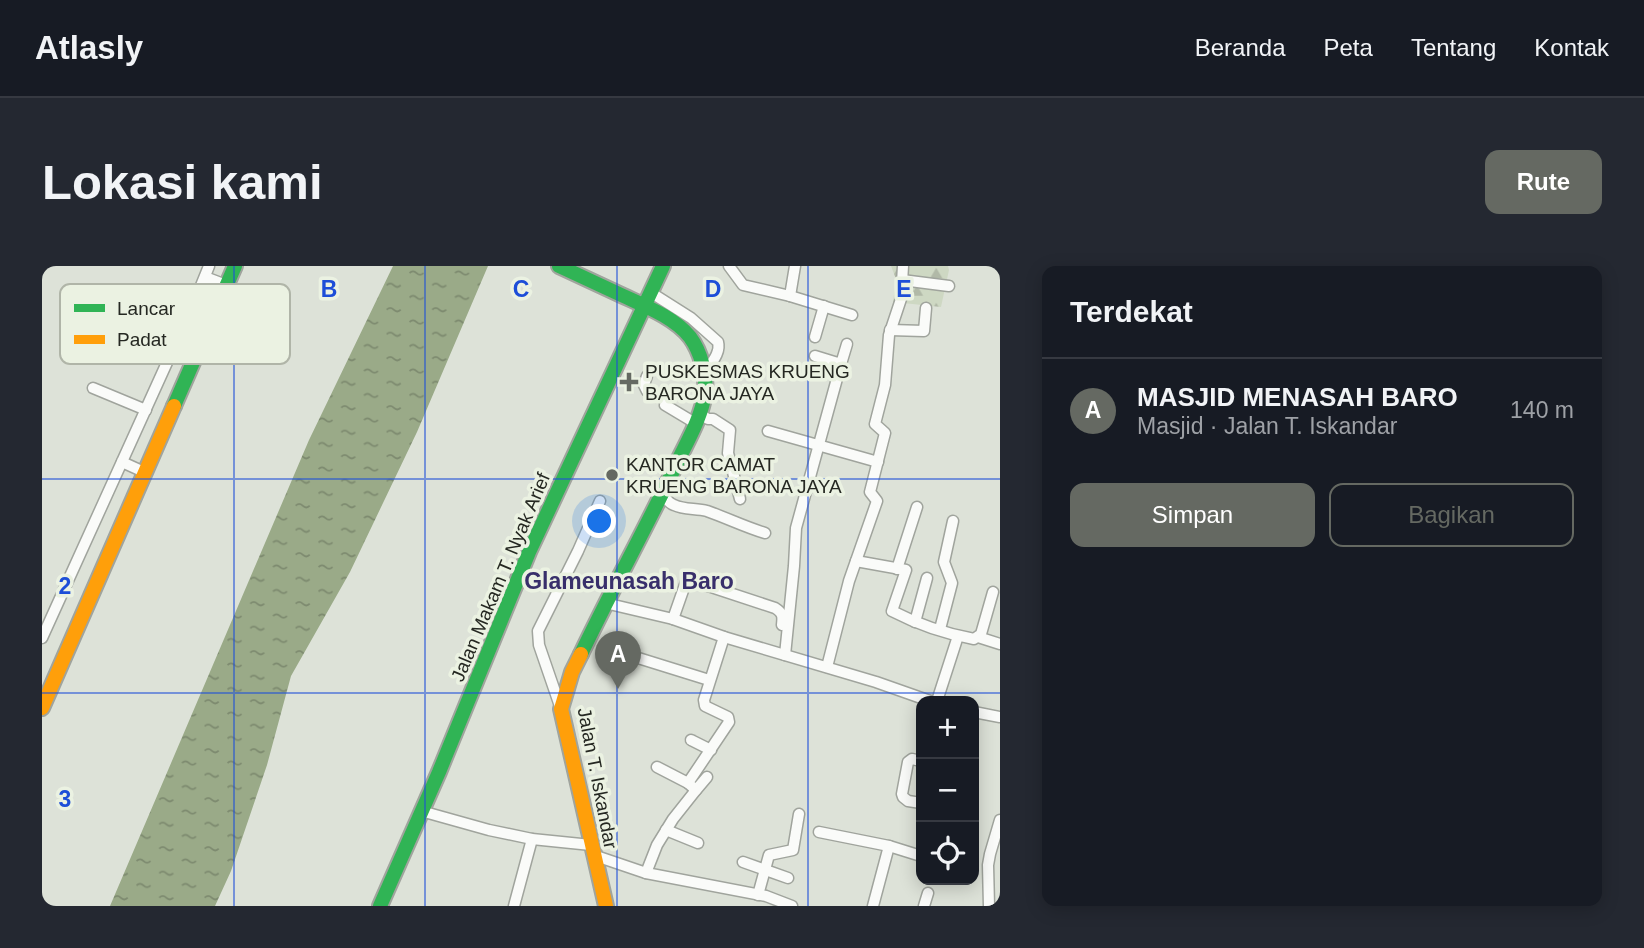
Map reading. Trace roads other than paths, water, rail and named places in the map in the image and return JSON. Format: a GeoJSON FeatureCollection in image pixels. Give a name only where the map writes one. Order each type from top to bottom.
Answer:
{"type":"FeatureCollection","features":[{"type":"Feature","properties":{"kind":"street"},"geometry":{"type":"LineString","coordinates":[[202,284],[209,266]]}},
{"type":"Feature","properties":{"kind":"street"},"geometry":{"type":"LineString","coordinates":[[226,284],[235,266]]}},
{"type":"Feature","properties":{"kind":"street","name":"Jalan T. Iskandar"},"geometry":{"type":"LineString","coordinates":[[559,266],[647,299],[689,336],[705,373],[705,391],[698,419],[605,603],[572,673],[561,709],[603,905]]}},
{"type":"Feature","properties":{"kind":"street","name":"Jalan Makam T. Nyak Arief"},"geometry":{"type":"LineString","coordinates":[[380,906],[439,772],[529,552],[663,266]]}},
{"type":"Feature","properties":{"kind":"street"},"geometry":{"type":"LineString","coordinates":[[729,266],[743,285],[852,315]]}},
{"type":"Feature","properties":{"kind":"street"},"geometry":{"type":"LineString","coordinates":[[790,296],[794,266]]}},
{"type":"Feature","properties":{"kind":"street"},"geometry":{"type":"LineString","coordinates":[[827,667],[849,581],[877,500],[870,492],[885,433],[874,424],[885,385],[890,330],[901,299],[903,266]]}},
{"type":"Feature","properties":{"kind":"street"},"geometry":{"type":"LineString","coordinates":[[205,277],[223,284]]}},
{"type":"Feature","properties":{"kind":"street"},"geometry":{"type":"LineString","coordinates":[[902,280],[949,286]]}},
{"type":"Feature","properties":{"kind":"street"},"geometry":{"type":"LineString","coordinates":[[647,299],[691,318],[718,342],[717,354],[705,373]]}},
{"type":"Feature","properties":{"kind":"street"},"geometry":{"type":"LineString","coordinates":[[815,337],[824,306]]}},
{"type":"Feature","properties":{"kind":"street"},"geometry":{"type":"LineString","coordinates":[[890,330],[924,331],[926,307]]}},
{"type":"Feature","properties":{"kind":"street"},"geometry":{"type":"LineString","coordinates":[[782,655],[794,566],[796,528],[847,344]]}},
{"type":"Feature","properties":{"kind":"street"},"geometry":{"type":"LineString","coordinates":[[815,356],[841,364]]}},
{"type":"Feature","properties":{"kind":"street"},"geometry":{"type":"LineString","coordinates":[[42,638],[166,364]]}},
{"type":"Feature","properties":{"kind":"street"},"geometry":{"type":"LineString","coordinates":[[42,709],[141,471],[190,364]]}},
{"type":"Feature","properties":{"kind":"street"},"geometry":{"type":"LineString","coordinates":[[647,376],[644,385],[647,391],[666,400],[665,405],[698,419],[713,419],[730,430],[728,453],[740,499]]}},
{"type":"Feature","properties":{"kind":"street"},"geometry":{"type":"LineString","coordinates":[[93,388],[146,410]]}},
{"type":"Feature","properties":{"kind":"street"},"geometry":{"type":"LineString","coordinates":[[768,432],[878,462]]}},
{"type":"Feature","properties":{"kind":"street"},"geometry":{"type":"LineString","coordinates":[[123,462],[141,471]]}},
{"type":"Feature","properties":{"kind":"street"},"geometry":{"type":"LineString","coordinates":[[662,494],[668,502],[677,506],[696,508],[765,533]]}},
{"type":"Feature","properties":{"kind":"street"},"geometry":{"type":"LineString","coordinates":[[561,709],[539,645],[538,631],[600,501]]}},
{"type":"Feature","properties":{"kind":"street"},"geometry":{"type":"LineString","coordinates":[[897,569],[916,507]]}},
{"type":"Feature","properties":{"kind":"street"},"geometry":{"type":"LineString","coordinates":[[940,629],[952,583],[944,562],[953,521]]}},
{"type":"Feature","properties":{"kind":"street"},"geometry":{"type":"LineString","coordinates":[[856,561],[906,570],[892,611],[915,622],[958,636],[974,639],[978,637],[1000,644]]}},
{"type":"Feature","properties":{"kind":"street"},"geometry":{"type":"LineString","coordinates":[[915,622],[927,578]]}},
{"type":"Feature","properties":{"kind":"street"},"geometry":{"type":"LineString","coordinates":[[673,619],[687,579],[775,608],[782,612],[783,617],[782,655]]}},
{"type":"Feature","properties":{"kind":"street"},"geometry":{"type":"LineString","coordinates":[[978,637],[993,592]]}},
{"type":"Feature","properties":{"kind":"street"},"geometry":{"type":"LineString","coordinates":[[605,603],[673,619],[916,696]]}},
{"type":"Feature","properties":{"kind":"street"},"geometry":{"type":"LineString","coordinates":[[939,696],[958,636]]}},
{"type":"Feature","properties":{"kind":"street"},"geometry":{"type":"LineString","coordinates":[[646,873],[657,845],[730,719],[704,704],[724,637]]}},
{"type":"Feature","properties":{"kind":"street"},"geometry":{"type":"LineString","coordinates":[[635,657],[709,680]]}},
{"type":"Feature","properties":{"kind":"street"},"geometry":{"type":"LineString","coordinates":[[979,715],[1000,717]]}},
{"type":"Feature","properties":{"kind":"street"},"geometry":{"type":"LineString","coordinates":[[691,740],[711,750]]}},
{"type":"Feature","properties":{"kind":"street"},"geometry":{"type":"LineString","coordinates":[[916,760],[908,762],[902,794],[908,801],[916,802]]}},
{"type":"Feature","properties":{"kind":"street"},"geometry":{"type":"LineString","coordinates":[[657,767],[692,787]]}},
{"type":"Feature","properties":{"kind":"street"},"geometry":{"type":"LineString","coordinates":[[692,787],[707,777]]}},
{"type":"Feature","properties":{"kind":"street"},"geometry":{"type":"LineString","coordinates":[[421,811],[489,830],[592,850],[646,873],[766,896],[792,906]]}},
{"type":"Feature","properties":{"kind":"street"},"geometry":{"type":"LineString","coordinates":[[758,895],[769,855],[793,850],[799,814]]}},
{"type":"Feature","properties":{"kind":"street"},"geometry":{"type":"LineString","coordinates":[[989,906],[988,866],[1000,820]]}},
{"type":"Feature","properties":{"kind":"street"},"geometry":{"type":"LineString","coordinates":[[666,830],[698,843]]}},
{"type":"Feature","properties":{"kind":"street"},"geometry":{"type":"LineString","coordinates":[[819,832],[889,846],[916,854]]}},
{"type":"Feature","properties":{"kind":"street"},"geometry":{"type":"LineString","coordinates":[[514,906],[532,839]]}},
{"type":"Feature","properties":{"kind":"street"},"geometry":{"type":"LineString","coordinates":[[873,906],[889,846]]}},
{"type":"Feature","properties":{"kind":"street"},"geometry":{"type":"LineString","coordinates":[[743,862],[788,877]]}},
{"type":"Feature","properties":{"kind":"street"},"geometry":{"type":"LineString","coordinates":[[924,906],[928,893]]}},
{"type":"Feature","properties":{"kind":"water"},"geometry":{"type":"Polygon","coordinates":[[[393,266],[488,266],[417,432],[350,572],[291,676],[267,765],[231,871],[215,906],[110,906],[309,440],[393,266]]]}},
{"type":"Feature","properties":{"kind":"place","name":"PUSKESMAS KRUENG BARONA JAYA"},"geometry":{"type":"Point","coordinates":[629,382]}},
{"type":"Feature","properties":{"kind":"place","name":"KANTOR CAMAT KRUENG BARONA JAYA"},"geometry":{"type":"Point","coordinates":[612,475]}},
{"type":"Feature","properties":{"kind":"place","name":"MASJID MENASAH BARO"},"geometry":{"type":"Point","coordinates":[618,689]}},
{"type":"Feature","properties":{"kind":"district","name":"Glameunasah Baro"},"geometry":{"type":"Point","coordinates":[629,581]}}]}
